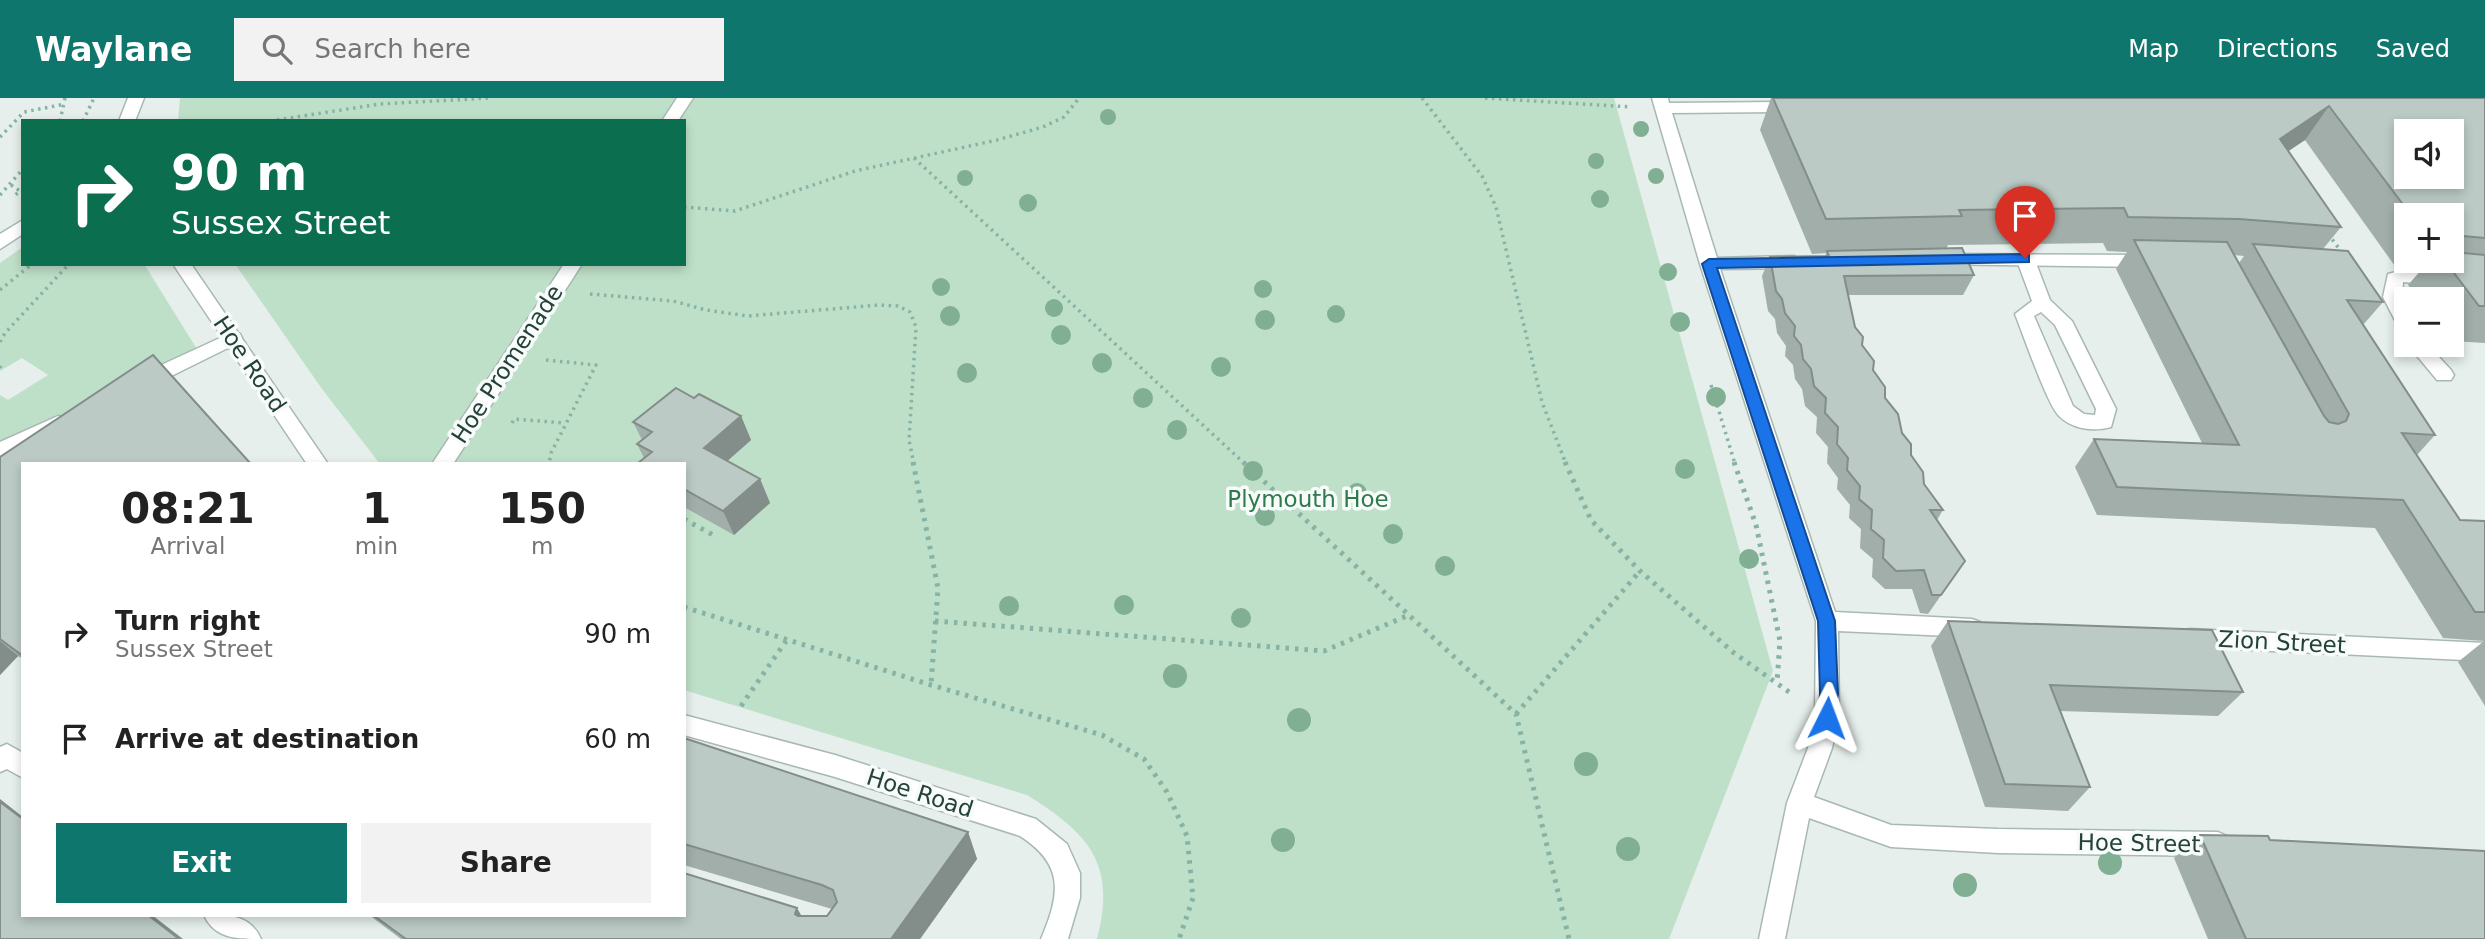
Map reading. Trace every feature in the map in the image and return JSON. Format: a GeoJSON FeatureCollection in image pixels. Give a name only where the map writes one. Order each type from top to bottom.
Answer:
{"type":"FeatureCollection","features":[{"type":"Feature","properties":{"kind":"street"},"geometry":{"type":"LineString","coordinates":[[128,119],[136,98]]}},
{"type":"Feature","properties":{"kind":"street"},"geometry":{"type":"LineString","coordinates":[[671,119],[685,98]]}},
{"type":"Feature","properties":{"kind":"street"},"geometry":{"type":"LineString","coordinates":[[1772,939],[1799,803],[1820,748],[1827,718],[1827,621],[1709,264],[1663,109],[1815,107]]}},
{"type":"Feature","properties":{"kind":"street"},"geometry":{"type":"LineString","coordinates":[[0,243],[21,227]]}},
{"type":"Feature","properties":{"kind":"street"},"geometry":{"type":"LineString","coordinates":[[1916,260],[2025,258],[2161,261]]}},
{"type":"Feature","properties":{"kind":"street"},"geometry":{"type":"LineString","coordinates":[[2025,258],[2042,303],[2063,321],[2106,409],[2104,422],[2079,421],[2065,410],[2024,313],[2042,303]]}},
{"type":"Feature","properties":{"kind":"street"},"geometry":{"type":"LineString","coordinates":[[1709,264],[1812,262]]}},
{"type":"Feature","properties":{"kind":"street","name":"Hoe Road"},"geometry":{"type":"LineString","coordinates":[[183,266],[317,462]]}},
{"type":"Feature","properties":{"kind":"street","name":"Hoe Promenade"},"geometry":{"type":"LineString","coordinates":[[443,462],[572,266]]}},
{"type":"Feature","properties":{"kind":"street"},"geometry":{"type":"LineString","coordinates":[[2394,301],[2394,278],[2404,276],[2485,284]]}},
{"type":"Feature","properties":{"kind":"street"},"geometry":{"type":"LineString","coordinates":[[125,390],[233,338]]}},
{"type":"Feature","properties":{"kind":"street"},"geometry":{"type":"LineString","coordinates":[[2428,357],[2444,375]]}},
{"type":"Feature","properties":{"kind":"street"},"geometry":{"type":"LineString","coordinates":[[0,451],[75,415]]}},
{"type":"Feature","properties":{"kind":"street"},"geometry":{"type":"LineString","coordinates":[[1827,621],[1991,629]]}},
{"type":"Feature","properties":{"kind":"street","name":"Zion Street"},"geometry":{"type":"LineString","coordinates":[[2168,637],[2485,652]]}},
{"type":"Feature","properties":{"kind":"street","name":"Hoe Road"},"geometry":{"type":"LineString","coordinates":[[686,726],[835,766],[1027,827],[1048,838],[1064,858],[1070,889],[1054,939]]}},
{"type":"Feature","properties":{"kind":"street"},"geometry":{"type":"LineString","coordinates":[[0,761],[7,755],[21,766]]}},
{"type":"Feature","properties":{"kind":"street","name":"Hoe Street"},"geometry":{"type":"LineString","coordinates":[[1799,803],[1891,836],[2239,845]]}},
{"type":"Feature","properties":{"kind":"street"},"geometry":{"type":"LineString","coordinates":[[220,917],[248,939]]}},
{"type":"Feature","properties":{"kind":"path"},"geometry":{"type":"LineString","coordinates":[[61,119],[65,98]]}},
{"type":"Feature","properties":{"kind":"path"},"geometry":{"type":"LineString","coordinates":[[84,119],[94,98]]}},
{"type":"Feature","properties":{"kind":"path"},"geometry":{"type":"LineString","coordinates":[[279,119],[319,110],[490,98]]}},
{"type":"Feature","properties":{"kind":"path"},"geometry":{"type":"LineString","coordinates":[[686,206],[735,211],[855,171],[1043,127],[1064,117],[1079,98]]}},
{"type":"Feature","properties":{"kind":"path"},"geometry":{"type":"LineString","coordinates":[[1422,98],[1482,176],[1496,207],[1542,402],[1591,520],[1640,571],[1734,653],[1827,718]]}},
{"type":"Feature","properties":{"kind":"path"},"geometry":{"type":"LineString","coordinates":[[1485,98],[1653,108],[1655,118],[1663,109]]}},
{"type":"Feature","properties":{"kind":"path"},"geometry":{"type":"LineString","coordinates":[[0,137],[24,112],[65,104]]}},
{"type":"Feature","properties":{"kind":"path"},"geometry":{"type":"LineString","coordinates":[[914,158],[1517,714],[1569,939]]}},
{"type":"Feature","properties":{"kind":"path"},"geometry":{"type":"LineString","coordinates":[[0,195],[21,171]]}},
{"type":"Feature","properties":{"kind":"path"},"geometry":{"type":"LineString","coordinates":[[2325,230],[2350,263]]}},
{"type":"Feature","properties":{"kind":"path"},"geometry":{"type":"LineString","coordinates":[[0,290],[30,266]]}},
{"type":"Feature","properties":{"kind":"path"},"geometry":{"type":"LineString","coordinates":[[0,342],[5,333],[67,266]]}},
{"type":"Feature","properties":{"kind":"path"},"geometry":{"type":"LineString","coordinates":[[555,290],[673,301],[706,310],[748,316],[879,305],[898,306],[910,312],[916,327],[909,439],[938,588],[931,685]]}},
{"type":"Feature","properties":{"kind":"path"},"geometry":{"type":"LineString","coordinates":[[544,360],[596,365],[551,453],[549,462]]}},
{"type":"Feature","properties":{"kind":"path"},"geometry":{"type":"LineString","coordinates":[[509,428],[514,419],[565,424]]}},
{"type":"Feature","properties":{"kind":"path"},"geometry":{"type":"LineString","coordinates":[[686,520],[715,536]]}},
{"type":"Feature","properties":{"kind":"path"},"geometry":{"type":"LineString","coordinates":[[1517,714],[1640,571]]}},
{"type":"Feature","properties":{"kind":"path"},"geometry":{"type":"LineString","coordinates":[[686,608],[931,685],[1102,735],[1144,759],[1167,792],[1187,836],[1193,898],[1179,939]]}},
{"type":"Feature","properties":{"kind":"path"},"geometry":{"type":"LineString","coordinates":[[935,621],[1324,651],[1409,615]]}},
{"type":"Feature","properties":{"kind":"path"},"geometry":{"type":"LineString","coordinates":[[721,735],[786,640]]}},
{"type":"Feature","properties":{"kind":"green space","name":"Plymouth Hoe"},"geometry":{"type":"Polygon","coordinates":[[[180,98],[1614,98],[1773,671],[1669,939],[1097,939],[1103,890],[1100,870],[1092,853],[1081,837],[1066,823],[1027,795],[686,691],[686,462],[378,462],[322,389],[236,266],[686,266],[686,119],[178,119],[180,98]]]}},
{"type":"Feature","properties":{"kind":"green space"},"geometry":{"type":"Polygon","coordinates":[[[21,248],[21,266],[145,266],[200,354],[0,451],[0,395],[8,400],[48,375],[22,358],[0,371],[0,263],[21,248]]]}},
{"type":"Feature","properties":{"kind":"building"},"geometry":{"type":"Polygon","coordinates":[[[1773,98],[2485,98],[2485,238],[2464,236],[2464,203],[2402,203],[2329,106],[2280,139],[2341,227],[2239,219],[2128,217],[2124,208],[1959,210],[1962,216],[1826,219],[1773,98]]]}},
{"type":"Feature","properties":{"kind":"building"},"geometry":{"type":"Polygon","coordinates":[[[2134,240],[2227,242],[2324,416],[2329,422],[2338,424],[2346,421],[2349,414],[2253,244],[2348,251],[2383,302],[2347,300],[2435,435],[2402,433],[2460,520],[2485,521],[2485,612],[2475,612],[2403,500],[2117,487],[2094,439],[2239,445],[2134,240]]]}},
{"type":"Feature","properties":{"kind":"building"},"geometry":{"type":"Polygon","coordinates":[[[1962,248],[1974,275],[1844,276],[1855,327],[1863,337],[1862,345],[1874,361],[1873,370],[1885,387],[1885,398],[1898,414],[1902,433],[1911,444],[1911,455],[1923,472],[1924,484],[1943,510],[1930,510],[1965,561],[1941,595],[1932,595],[1924,570],[1896,571],[1883,558],[1884,540],[1871,529],[1872,510],[1859,499],[1860,486],[1847,470],[1848,458],[1837,444],[1838,427],[1825,413],[1826,398],[1814,386],[1811,369],[1803,359],[1801,345],[1794,336],[1795,326],[1785,313],[1782,299],[1776,291],[1770,257],[1829,256],[1827,251],[1962,248]]]}},
{"type":"Feature","properties":{"kind":"building"},"geometry":{"type":"Polygon","coordinates":[[[2464,253],[2485,255],[2485,306],[2479,306],[2454,273],[2464,273],[2464,253]]]}},
{"type":"Feature","properties":{"kind":"building"},"geometry":{"type":"Polygon","coordinates":[[[153,355],[249,462],[21,462],[21,655],[0,639],[0,457],[153,355]]]}},
{"type":"Feature","properties":{"kind":"building"},"geometry":{"type":"Polygon","coordinates":[[[676,388],[694,398],[699,394],[741,416],[704,448],[760,479],[723,511],[686,490],[686,462],[639,462],[652,452],[637,444],[652,432],[633,422],[676,388]]]}},
{"type":"Feature","properties":{"kind":"building"},"geometry":{"type":"Polygon","coordinates":[[[1948,621],[2212,630],[2243,692],[2050,685],[2090,787],[2005,784],[1948,621]]]}},
{"type":"Feature","properties":{"kind":"building"},"geometry":{"type":"Polygon","coordinates":[[[686,739],[968,832],[891,939],[406,939],[376,917],[686,917],[686,874],[797,908],[795,914],[798,916],[827,916],[837,902],[833,890],[686,845],[686,739]]]}},
{"type":"Feature","properties":{"kind":"building"},"geometry":{"type":"Polygon","coordinates":[[[0,802],[21,818],[21,917],[151,917],[179,939],[0,939],[0,802]]]}},
{"type":"Feature","properties":{"kind":"building"},"geometry":{"type":"Polygon","coordinates":[[[2200,835],[2268,836],[2270,840],[2485,851],[2485,939],[2246,939],[2200,835]]]}},
{"type":"Feature","properties":{"kind":"route"},"geometry":{"type":"LineString","coordinates":[[1827,718],[1827,621],[1709,264],[2025,258]]}}]}
